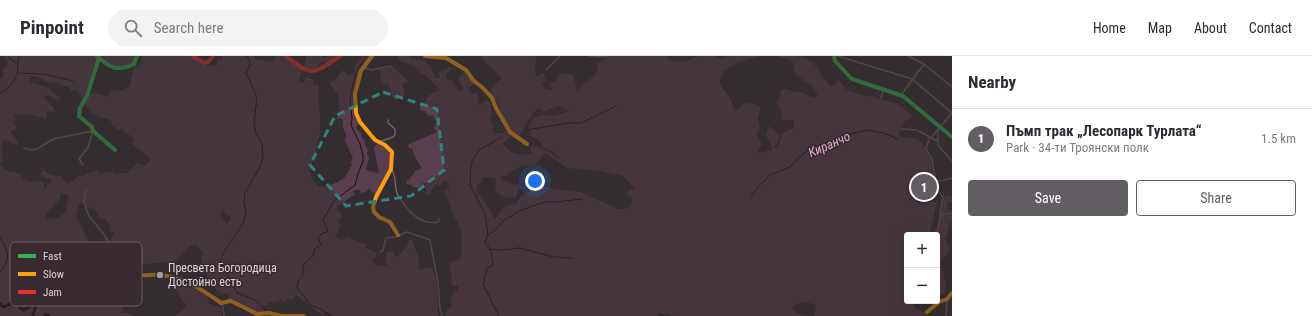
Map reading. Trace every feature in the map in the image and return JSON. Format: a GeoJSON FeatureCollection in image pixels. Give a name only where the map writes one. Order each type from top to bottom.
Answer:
{"type":"FeatureCollection","features":[{"type":"Feature","properties":{"kind":"street"},"geometry":{"type":"LineString","coordinates":[[115,150],[93,131],[92,127],[80,116],[79,110],[81,104],[87,96],[98,57],[109,67],[120,69],[134,64],[137,56]]}},
{"type":"Feature","properties":{"kind":"street"},"geometry":{"type":"LineString","coordinates":[[193,56],[201,62],[206,63],[213,56]]}},
{"type":"Feature","properties":{"kind":"street"},"geometry":{"type":"LineString","coordinates":[[286,56],[307,71],[313,72],[321,70],[340,56]]}},
{"type":"Feature","properties":{"kind":"street"},"geometry":{"type":"LineString","coordinates":[[372,56],[363,67],[355,94],[356,113],[362,125],[375,140],[389,148],[392,152],[391,169],[373,203],[373,210],[379,217],[390,222],[398,235]]}},
{"type":"Feature","properties":{"kind":"street"},"geometry":{"type":"LineString","coordinates":[[425,56],[448,57],[466,70],[473,80],[483,88],[493,100],[510,132],[527,144]]}},
{"type":"Feature","properties":{"kind":"street"},"geometry":{"type":"LineString","coordinates":[[546,70],[560,56]]}},
{"type":"Feature","properties":{"kind":"street"},"geometry":{"type":"LineString","coordinates":[[590,56],[609,56]]}},
{"type":"Feature","properties":{"kind":"street"},"geometry":{"type":"LineString","coordinates":[[834,56],[836,62],[852,79],[907,98],[939,128],[952,137]]}},
{"type":"Feature","properties":{"kind":"street"},"geometry":{"type":"LineString","coordinates":[[838,56],[912,79],[952,113],[931,137],[926,148],[932,159],[938,191],[943,196],[938,229],[936,232]]}},
{"type":"Feature","properties":{"kind":"street"},"geometry":{"type":"LineString","coordinates":[[908,56],[924,64],[952,87]]}},
{"type":"Feature","properties":{"kind":"street"},"geometry":{"type":"LineString","coordinates":[[901,95],[924,64]]}},
{"type":"Feature","properties":{"kind":"street"},"geometry":{"type":"LineString","coordinates":[[363,67],[371,70],[391,66]]}},
{"type":"Feature","properties":{"kind":"street"},"geometry":{"type":"LineString","coordinates":[[881,98],[883,89]]}},
{"type":"Feature","properties":{"kind":"street"},"geometry":{"type":"LineString","coordinates":[[379,142],[396,135],[395,129],[388,123],[388,120]]}},
{"type":"Feature","properties":{"kind":"street"},"geometry":{"type":"LineString","coordinates":[[939,128],[937,141],[940,148],[952,161]]}},
{"type":"Feature","properties":{"kind":"street"},"geometry":{"type":"LineString","coordinates":[[902,129],[917,130],[937,141]]}},
{"type":"Feature","properties":{"kind":"street"},"geometry":{"type":"LineString","coordinates":[[24,148],[31,150],[37,149],[53,139],[93,131]]}},
{"type":"Feature","properties":{"kind":"street"},"geometry":{"type":"LineString","coordinates":[[83,165],[79,159],[88,147],[93,131]]}},
{"type":"Feature","properties":{"kind":"street"},"geometry":{"type":"LineString","coordinates":[[391,169],[394,173],[398,195],[412,215],[425,221],[438,222],[439,219]]}},
{"type":"Feature","properties":{"kind":"street"},"geometry":{"type":"LineString","coordinates":[[936,182],[952,178]]}},
{"type":"Feature","properties":{"kind":"street"},"geometry":{"type":"LineString","coordinates":[[86,189],[84,203],[89,216],[109,242]]}},
{"type":"Feature","properties":{"kind":"street"},"geometry":{"type":"LineString","coordinates":[[940,214],[952,214]]}},
{"type":"Feature","properties":{"kind":"street"},"geometry":{"type":"LineString","coordinates":[[380,252],[383,250],[386,238],[404,233],[410,233],[431,241],[432,258],[438,283],[442,316]]}},
{"type":"Feature","properties":{"kind":"street"},"geometry":{"type":"LineString","coordinates":[[142,275],[160,274],[175,278],[189,283],[222,303],[231,301],[243,306],[254,314],[269,313],[282,316],[304,316]]}},
{"type":"Feature","properties":{"kind":"street"},"geometry":{"type":"LineString","coordinates":[[946,316],[947,299],[952,293]]}},
{"type":"Feature","properties":{"kind":"street"},"geometry":{"type":"LineString","coordinates":[[927,312],[939,302],[947,299]]}},
{"type":"Feature","properties":{"kind":"street"},"geometry":{"type":"LineString","coordinates":[[222,303],[224,316]]}},
{"type":"Feature","properties":{"kind":"highlighted area"},"geometry":{"type":"Polygon","coordinates":[[[383,92],[437,109],[444,170],[411,196],[346,206],[310,165],[335,116],[383,92]]]}},
{"type":"Feature","properties":{"kind":"shaded area"},"geometry":{"type":"Polygon","coordinates":[[[5,56],[97,56],[100,61],[83,101],[77,89],[71,91],[68,86],[61,85],[58,82],[53,83],[45,81],[34,76],[29,78],[33,83],[48,88],[60,98],[59,100],[50,96],[44,96],[44,98],[54,108],[55,112],[47,112],[46,119],[32,115],[14,114],[17,121],[14,121],[14,124],[17,126],[15,130],[11,130],[18,145],[4,140],[2,145],[2,163],[0,163],[0,79],[3,78],[4,73],[2,70],[8,64],[5,56]]]}},
{"type":"Feature","properties":{"kind":"shaded area"},"geometry":{"type":"Polygon","coordinates":[[[100,56],[136,56],[134,63],[120,67],[112,65],[100,56]]]}},
{"type":"Feature","properties":{"kind":"shaded area"},"geometry":{"type":"Polygon","coordinates":[[[142,56],[191,56],[202,64],[216,65],[219,60],[222,60],[222,56],[254,56],[254,59],[271,62],[276,56],[286,56],[302,69],[299,81],[304,83],[306,77],[313,79],[313,84],[319,86],[318,98],[320,112],[320,135],[310,170],[313,181],[319,187],[334,184],[344,178],[352,165],[351,162],[353,157],[345,141],[346,134],[343,127],[343,119],[337,118],[340,110],[339,96],[330,85],[330,81],[335,81],[344,70],[347,76],[355,73],[355,65],[363,56],[371,56],[364,66],[354,98],[359,124],[356,127],[361,133],[362,138],[365,140],[365,145],[368,150],[367,154],[369,158],[366,169],[379,173],[374,147],[377,144],[380,144],[389,151],[391,160],[389,162],[391,163],[390,170],[381,184],[376,196],[369,188],[366,192],[361,193],[360,190],[355,190],[353,192],[355,194],[345,201],[344,204],[338,205],[336,210],[340,212],[342,219],[338,219],[337,222],[341,225],[335,237],[341,240],[347,237],[367,245],[365,248],[377,253],[373,260],[376,265],[386,266],[386,253],[393,251],[397,257],[408,245],[408,241],[412,239],[419,258],[419,270],[431,267],[434,272],[438,291],[438,316],[332,316],[326,312],[323,316],[296,295],[292,300],[287,299],[285,302],[281,300],[268,303],[263,307],[264,310],[267,311],[266,314],[255,315],[232,301],[227,300],[229,296],[228,294],[218,292],[205,273],[201,264],[201,258],[204,253],[199,249],[199,246],[194,244],[190,246],[174,262],[142,264],[142,242],[110,242],[114,233],[109,230],[110,225],[105,219],[99,218],[95,210],[92,208],[87,208],[82,202],[79,205],[76,215],[89,242],[10,242],[10,306],[122,306],[121,313],[128,313],[133,316],[0,316],[0,164],[5,170],[17,173],[30,182],[44,182],[44,187],[47,188],[47,182],[51,184],[51,180],[40,174],[43,170],[51,175],[61,176],[67,184],[78,176],[84,176],[87,173],[92,173],[95,171],[98,171],[99,173],[114,172],[116,175],[120,173],[127,173],[136,165],[136,163],[145,166],[151,159],[133,145],[132,143],[135,139],[121,128],[119,130],[112,126],[110,120],[94,115],[84,104],[87,97],[93,92],[108,97],[112,90],[124,91],[124,88],[129,88],[134,66],[139,64],[142,56]],[[61,193],[57,202],[47,213],[45,219],[57,218],[65,213],[68,195],[61,193]],[[223,211],[220,216],[227,224],[231,218],[223,211]]]}},
{"type":"Feature","properties":{"kind":"shaded area"},"geometry":{"type":"Polygon","coordinates":[[[306,56],[322,56],[323,58],[327,58],[327,56],[338,56],[321,67],[322,66],[320,66],[320,64],[324,65],[327,60],[319,62],[317,66],[318,70],[309,70],[304,67],[306,56]]]}},
{"type":"Feature","properties":{"kind":"shaded area"},"geometry":{"type":"Polygon","coordinates":[[[397,56],[409,56],[410,59],[415,58],[416,60],[425,61],[431,67],[436,78],[440,78],[438,73],[451,66],[451,69],[446,74],[447,78],[454,82],[459,91],[464,88],[460,83],[459,78],[465,71],[475,83],[468,89],[473,94],[476,92],[479,106],[487,100],[491,104],[492,115],[489,116],[493,126],[493,133],[503,133],[506,130],[512,135],[503,143],[508,150],[519,154],[532,154],[530,146],[538,147],[551,153],[559,159],[560,158],[554,152],[541,147],[542,143],[537,139],[532,138],[528,126],[535,117],[543,115],[555,116],[569,111],[559,106],[543,111],[539,107],[534,112],[519,136],[513,133],[506,123],[498,103],[489,93],[491,91],[490,89],[502,78],[483,60],[482,56],[536,56],[535,73],[537,77],[542,73],[546,76],[544,78],[546,80],[542,84],[544,88],[550,90],[552,89],[549,84],[555,81],[560,73],[574,75],[577,93],[583,84],[595,75],[597,71],[597,64],[610,56],[666,56],[670,60],[686,62],[698,56],[715,56],[719,59],[723,59],[727,56],[760,56],[735,63],[724,71],[720,80],[720,84],[731,100],[736,111],[742,105],[748,103],[754,104],[761,108],[758,118],[760,128],[757,132],[757,136],[762,145],[758,148],[759,153],[773,150],[766,134],[769,126],[779,135],[778,142],[773,147],[775,149],[779,145],[783,133],[794,128],[794,120],[782,120],[781,111],[776,101],[780,98],[781,95],[779,93],[783,89],[793,92],[799,91],[814,98],[818,94],[811,86],[796,75],[793,62],[777,56],[801,56],[814,64],[831,87],[839,80],[846,89],[844,92],[848,91],[899,104],[913,116],[904,122],[902,129],[899,131],[900,137],[916,139],[922,143],[926,149],[931,163],[937,193],[933,194],[933,201],[937,202],[930,232],[904,232],[904,304],[914,304],[914,307],[930,316],[814,316],[816,305],[805,302],[796,304],[792,308],[798,314],[808,316],[673,316],[658,314],[658,316],[446,316],[447,310],[452,307],[450,301],[454,292],[459,291],[458,286],[452,285],[450,262],[461,258],[461,231],[457,220],[454,217],[447,196],[443,192],[448,189],[449,184],[445,180],[440,186],[436,184],[429,195],[425,194],[426,183],[423,183],[419,188],[413,187],[406,182],[415,171],[422,168],[412,148],[410,149],[407,145],[437,132],[434,128],[436,123],[433,115],[429,116],[425,111],[420,110],[420,105],[425,103],[427,97],[431,94],[440,90],[427,77],[416,70],[413,65],[401,62],[397,56]],[[546,153],[534,165],[522,166],[508,173],[506,176],[500,176],[506,182],[511,184],[519,184],[523,188],[518,190],[516,198],[504,197],[496,192],[496,179],[489,177],[483,177],[480,184],[477,185],[476,192],[482,197],[495,219],[503,208],[516,204],[521,196],[542,186],[580,192],[618,209],[624,209],[631,206],[632,197],[626,194],[631,189],[635,188],[623,176],[601,171],[567,168],[546,153]]]}},
{"type":"Feature","properties":{"kind":"shaded area"},"geometry":{"type":"Polygon","coordinates":[[[392,66],[408,81],[402,84],[405,95],[396,100],[392,95],[388,84],[381,83],[380,70],[392,66]]]}},
{"type":"Feature","properties":{"kind":"shaded area"},"geometry":{"type":"Polygon","coordinates":[[[945,195],[952,197],[952,201],[947,202],[948,210],[952,211],[952,213],[942,213],[945,195]]]}},
{"type":"Feature","properties":{"kind":"shaded area"},"geometry":{"type":"Polygon","coordinates":[[[939,215],[952,215],[952,223],[949,223],[947,236],[945,238],[949,251],[940,262],[940,232],[935,232],[937,230],[939,215]]]}},
{"type":"Feature","properties":{"kind":"shaded area"},"geometry":{"type":"Polygon","coordinates":[[[940,262],[946,283],[945,294],[940,295],[940,262]]]}},
{"type":"Feature","properties":{"kind":"shaded area"},"geometry":{"type":"Polygon","coordinates":[[[175,279],[209,296],[207,302],[221,308],[222,316],[175,316],[186,306],[176,291],[168,286],[175,279]]]}},
{"type":"Feature","properties":{"kind":"waterway"},"geometry":{"type":"LineString","coordinates":[[0,93],[14,82],[17,73],[18,64],[11,60],[8,56]]}},
{"type":"Feature","properties":{"kind":"waterway"},"geometry":{"type":"LineString","coordinates":[[18,63],[19,56]]}},
{"type":"Feature","properties":{"kind":"waterway"},"geometry":{"type":"LineString","coordinates":[[246,56],[249,58],[250,65],[246,72],[257,98],[254,122],[256,133],[262,143],[263,156],[261,165],[245,193],[244,202],[246,211],[244,222],[224,252],[220,261],[237,293],[255,300],[265,310],[264,316]]}},
{"type":"Feature","properties":{"kind":"waterway"},"geometry":{"type":"LineString","coordinates":[[330,316],[321,309],[312,306],[297,288],[298,281],[303,275],[303,265],[313,256],[314,250],[321,244],[318,239],[321,234],[327,232],[323,220],[334,201],[355,185],[363,161],[360,144],[351,125],[352,119],[350,98],[356,72],[366,56]]}},
{"type":"Feature","properties":{"kind":"waterway"},"geometry":{"type":"LineString","coordinates":[[18,73],[45,74],[73,81]]}},
{"type":"Feature","properties":{"kind":"waterway"},"geometry":{"type":"LineString","coordinates":[[526,130],[568,123],[581,123],[616,106]]}},
{"type":"Feature","properties":{"kind":"waterway","name":"Киранчо"},"geometry":{"type":"LineString","coordinates":[[751,198],[756,189],[770,175],[790,167],[797,159],[810,149],[845,135],[868,130],[883,133],[898,139]]}},
{"type":"Feature","properties":{"kind":"waterway"},"geometry":{"type":"LineString","coordinates":[[499,316],[483,284],[487,268],[493,265],[491,251],[485,242],[488,235],[485,214],[470,185],[471,163],[479,150],[502,137]]}},
{"type":"Feature","properties":{"kind":"waterway"},"geometry":{"type":"LineString","coordinates":[[488,235],[503,221],[521,210],[545,202],[582,199]]}},
{"type":"Feature","properties":{"kind":"waterway"},"geometry":{"type":"LineString","coordinates":[[0,238],[8,255],[6,263],[0,272]]}},
{"type":"Feature","properties":{"kind":"waterway"},"geometry":{"type":"LineString","coordinates":[[489,249],[501,250],[519,248],[554,257],[571,258]]}},
{"type":"Feature","properties":{"kind":"waterway"},"geometry":{"type":"LineString","coordinates":[[0,304],[4,307],[10,304]]}},
{"type":"Feature","properties":{"kind":"waterway"},"geometry":{"type":"LineString","coordinates":[[20,306],[20,308],[24,310],[30,306]]}},
{"type":"Feature","properties":{"kind":"waterway"},"geometry":{"type":"LineString","coordinates":[[33,316],[36,306]]}},
{"type":"Feature","properties":{"kind":"waterway"},"geometry":{"type":"LineString","coordinates":[[45,316],[46,314],[49,316]]}},
{"type":"Feature","properties":{"kind":"traffic: fast"},"geometry":{"type":"LineString","coordinates":[[97,56],[114,68],[123,68],[134,64],[137,56]]}},
{"type":"Feature","properties":{"kind":"traffic: fast"},"geometry":{"type":"LineString","coordinates":[[834,56],[835,61],[852,79],[903,96],[952,137]]}},
{"type":"Feature","properties":{"kind":"traffic: fast"},"geometry":{"type":"LineString","coordinates":[[99,58],[87,96],[80,108],[79,116],[92,127],[93,131],[115,150]]}},
{"type":"Feature","properties":{"kind":"traffic: slow"},"geometry":{"type":"LineString","coordinates":[[372,56],[361,71],[355,94],[356,113],[360,122],[375,140],[385,145],[392,152],[391,169],[376,197],[373,207],[374,212],[379,217],[390,222],[398,235]]}},
{"type":"Feature","properties":{"kind":"traffic: slow"},"geometry":{"type":"LineString","coordinates":[[425,56],[446,58],[466,70],[473,80],[492,98],[510,132],[527,144]]}},
{"type":"Feature","properties":{"kind":"traffic: slow"},"geometry":{"type":"LineString","coordinates":[[142,276],[169,276],[187,282],[221,303],[231,301],[257,314],[269,313],[282,316],[304,316]]}},
{"type":"Feature","properties":{"kind":"traffic: slow"},"geometry":{"type":"LineString","coordinates":[[927,312],[939,302],[947,299],[952,293]]}},
{"type":"Feature","properties":{"kind":"traffic: jam"},"geometry":{"type":"LineString","coordinates":[[193,56],[204,63],[208,62],[213,56]]}},
{"type":"Feature","properties":{"kind":"traffic: jam"},"geometry":{"type":"LineString","coordinates":[[286,56],[302,68],[313,71],[324,67],[340,56]]}},
{"type":"Feature","properties":{"kind":"place","name":"Пъмп трак „Лесопарк Турлата“"},"geometry":{"type":"Point","coordinates":[924,187]}},
{"type":"Feature","properties":{"kind":"place","name":"Пресвета Богородица Достойно есть"},"geometry":{"type":"Point","coordinates":[160,275]}}]}
